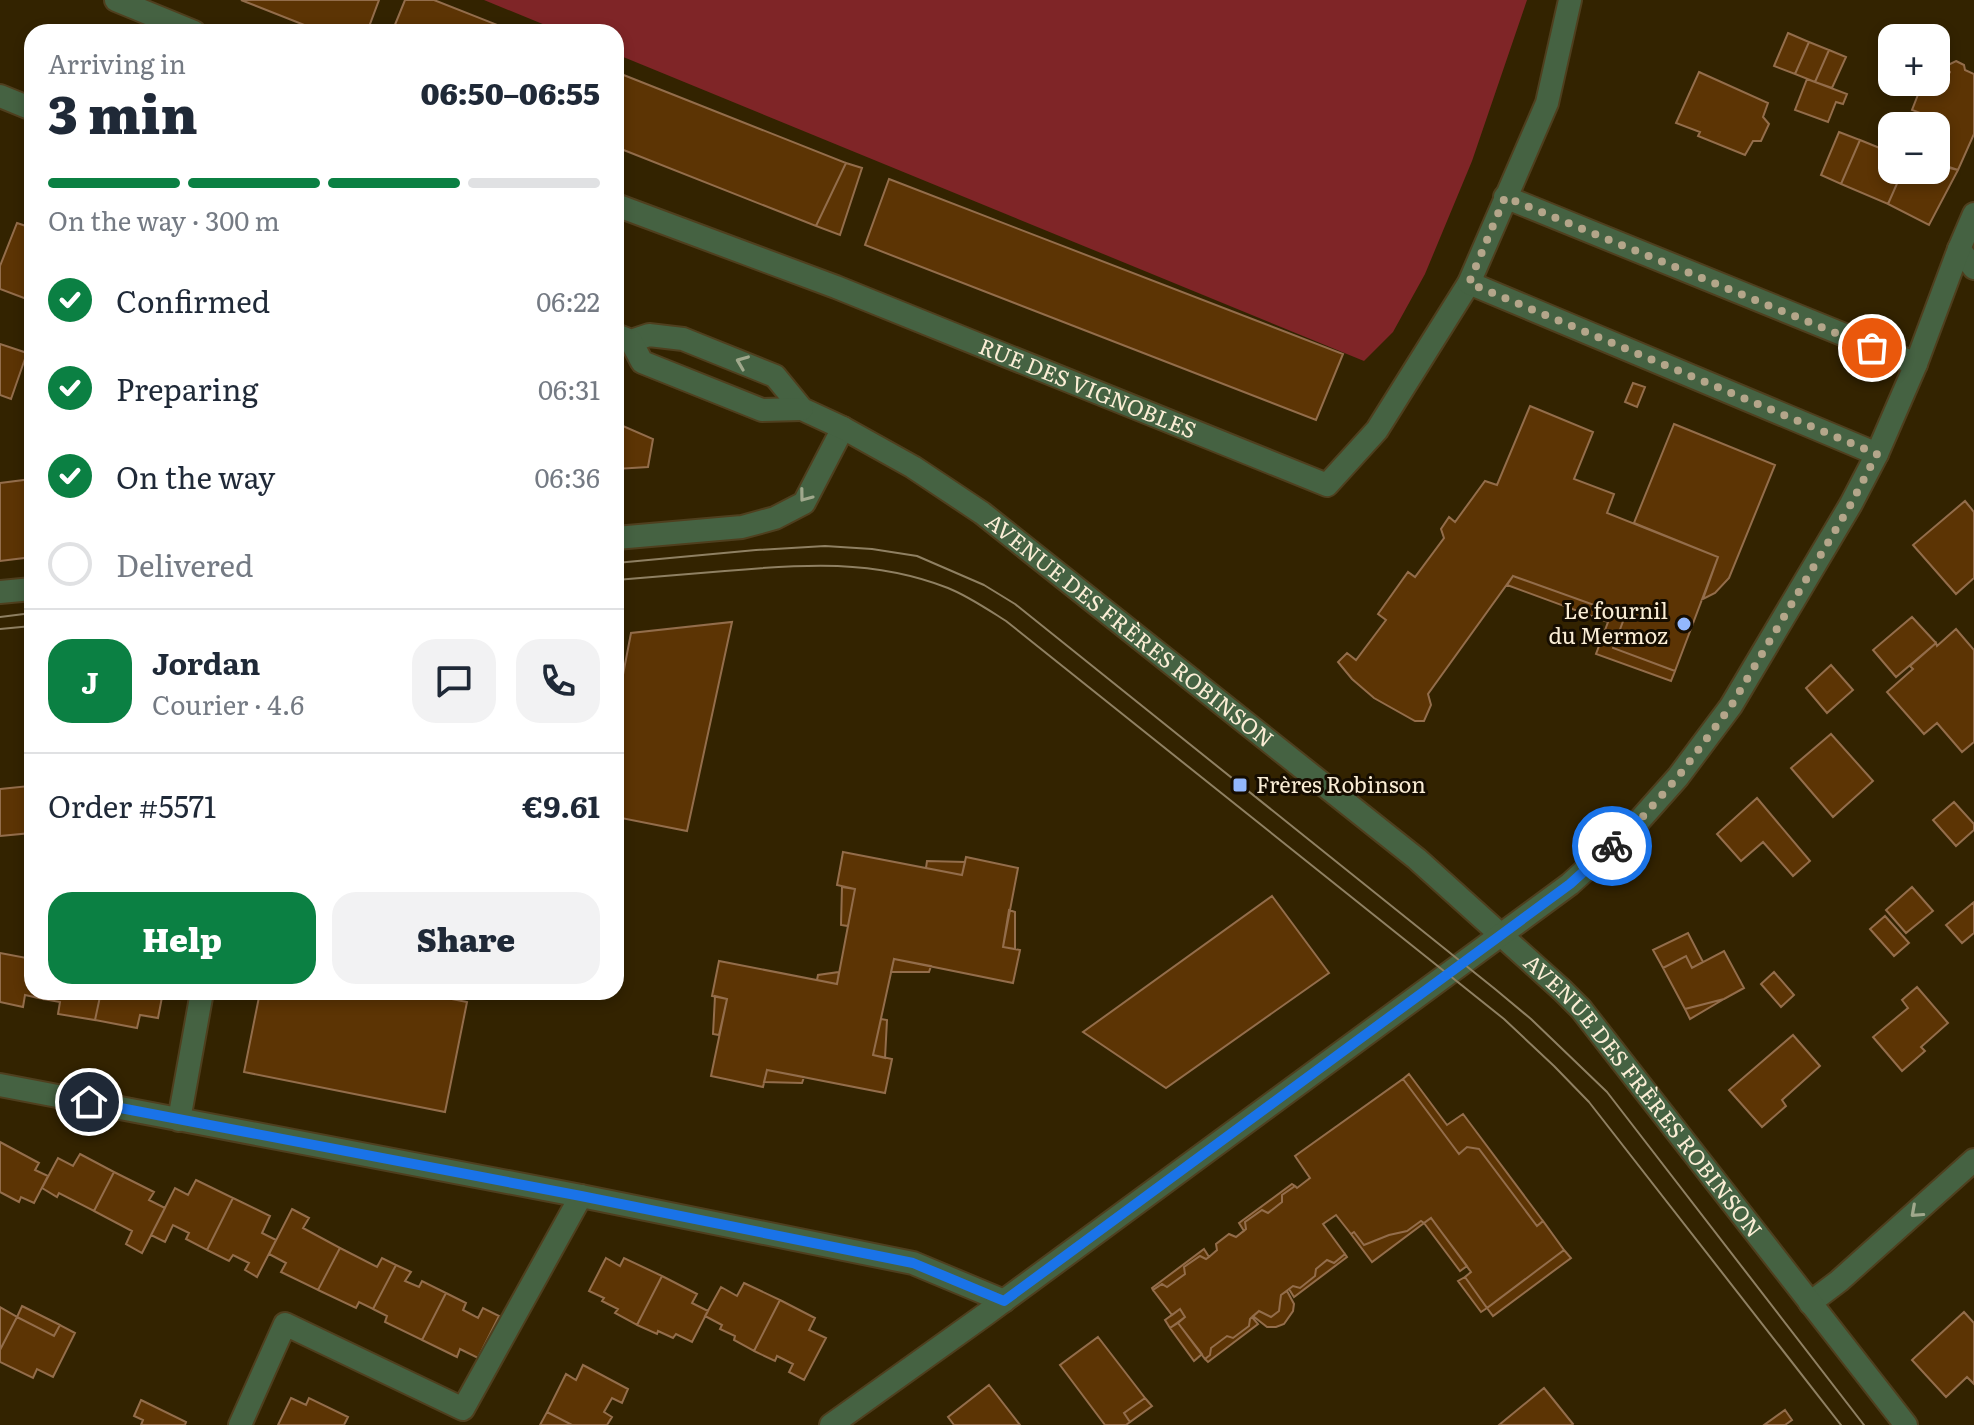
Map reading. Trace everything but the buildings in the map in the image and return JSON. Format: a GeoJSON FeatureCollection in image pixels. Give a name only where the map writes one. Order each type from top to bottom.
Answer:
{"type":"FeatureCollection","features":[{"type":"Feature","properties":{"kind":"street"},"geometry":{"type":"LineString","coordinates":[[116,0],[174,24]]}},
{"type":"Feature","properties":{"kind":"street","name":"RUE DES VIGNOBLES"},"geometry":{"type":"LineString","coordinates":[[624,208],[836,287],[1327,485],[1377,430],[1469,283],[1547,103],[1570,0]]}},
{"type":"Feature","properties":{"kind":"street"},"geometry":{"type":"LineString","coordinates":[[0,96],[24,106]]}},
{"type":"Feature","properties":{"kind":"street"},"geometry":{"type":"LineString","coordinates":[[1505,197],[1916,364]]}},
{"type":"Feature","properties":{"kind":"street"},"geometry":{"type":"LineString","coordinates":[[831,1425],[1502,935],[1570,884],[1638,822],[1678,777],[1731,706],[1851,504],[1877,454],[1916,364],[1974,214]]}},
{"type":"Feature","properties":{"kind":"street"},"geometry":{"type":"LineString","coordinates":[[1959,249],[1974,268]]}},
{"type":"Feature","properties":{"kind":"street"},"geometry":{"type":"LineString","coordinates":[[1469,283],[1877,454]]}},
{"type":"Feature","properties":{"kind":"street","name":"AVENUE DES FRÈRES ROBINSON"},"geometry":{"type":"LineString","coordinates":[[624,338],[649,335],[683,339],[775,376],[802,409],[913,467],[982,513],[1417,859],[1581,1009],[1906,1425]]}},
{"type":"Feature","properties":{"kind":"street","name":"AVENUE DES FRÈRES ROBINSON"},"geometry":{"type":"LineString","coordinates":[[624,338],[642,362],[762,410],[802,409]]}},
{"type":"Feature","properties":{"kind":"street"},"geometry":{"type":"LineString","coordinates":[[624,537],[742,527],[775,518],[804,503],[843,428]]}},
{"type":"Feature","properties":{"kind":"street"},"geometry":{"type":"LineString","coordinates":[[0,592],[24,590]]}},
{"type":"Feature","properties":{"kind":"street"},"geometry":{"type":"LineString","coordinates":[[179,1120],[201,1000]]}},
{"type":"Feature","properties":{"kind":"street"},"geometry":{"type":"LineString","coordinates":[[0,1085],[913,1263],[1004,1301]]}},
{"type":"Feature","properties":{"kind":"street"},"geometry":{"type":"LineString","coordinates":[[1810,1303],[1839,1281],[1974,1160]]}},
{"type":"Feature","properties":{"kind":"street"},"geometry":{"type":"LineString","coordinates":[[240,1425],[285,1324],[463,1409],[581,1196]]}},
{"type":"Feature","properties":{"kind":"shaded area"},"geometry":{"type":"Polygon","coordinates":[[[484,0],[1527,0],[1472,161],[1425,274],[1393,332],[1364,361],[624,57],[624,24],[542,24],[484,0]]]}},
{"type":"Feature","properties":{"kind":"tram line"},"geometry":{"type":"LineString","coordinates":[[624,562],[825,546],[872,549],[917,556],[984,585],[1015,604],[1495,989],[1607,1092],[1864,1425]]}},
{"type":"Feature","properties":{"kind":"tram line"},"geometry":{"type":"LineString","coordinates":[[624,579],[782,567],[865,568],[893,572],[948,588],[1006,621],[1504,1019],[1554,1066],[1589,1102],[1841,1425]]}},
{"type":"Feature","properties":{"kind":"tram line"},"geometry":{"type":"LineString","coordinates":[[0,617],[24,614]]}},
{"type":"Feature","properties":{"kind":"tram line"},"geometry":{"type":"LineString","coordinates":[[0,629],[24,627]]}},
{"type":"Feature","properties":{"kind":"way so far"},"geometry":{"type":"LineString","coordinates":[[1612,846],[1678,777],[1731,706],[1851,504],[1877,454],[1469,283],[1505,197],[1872,348]]}},
{"type":"Feature","properties":{"kind":"place","name":"Le fournil du Mermoz"},"geometry":{"type":"Point","coordinates":[1684,624]}},
{"type":"Feature","properties":{"kind":"place","name":"Frères Robinson"},"geometry":{"type":"Point","coordinates":[1240,785]}},
{"type":"Feature","properties":{"kind":"route"},"geometry":{"type":"LineString","coordinates":[[89,1102],[913,1263],[1004,1301],[1570,884],[1612,846]]}}]}
